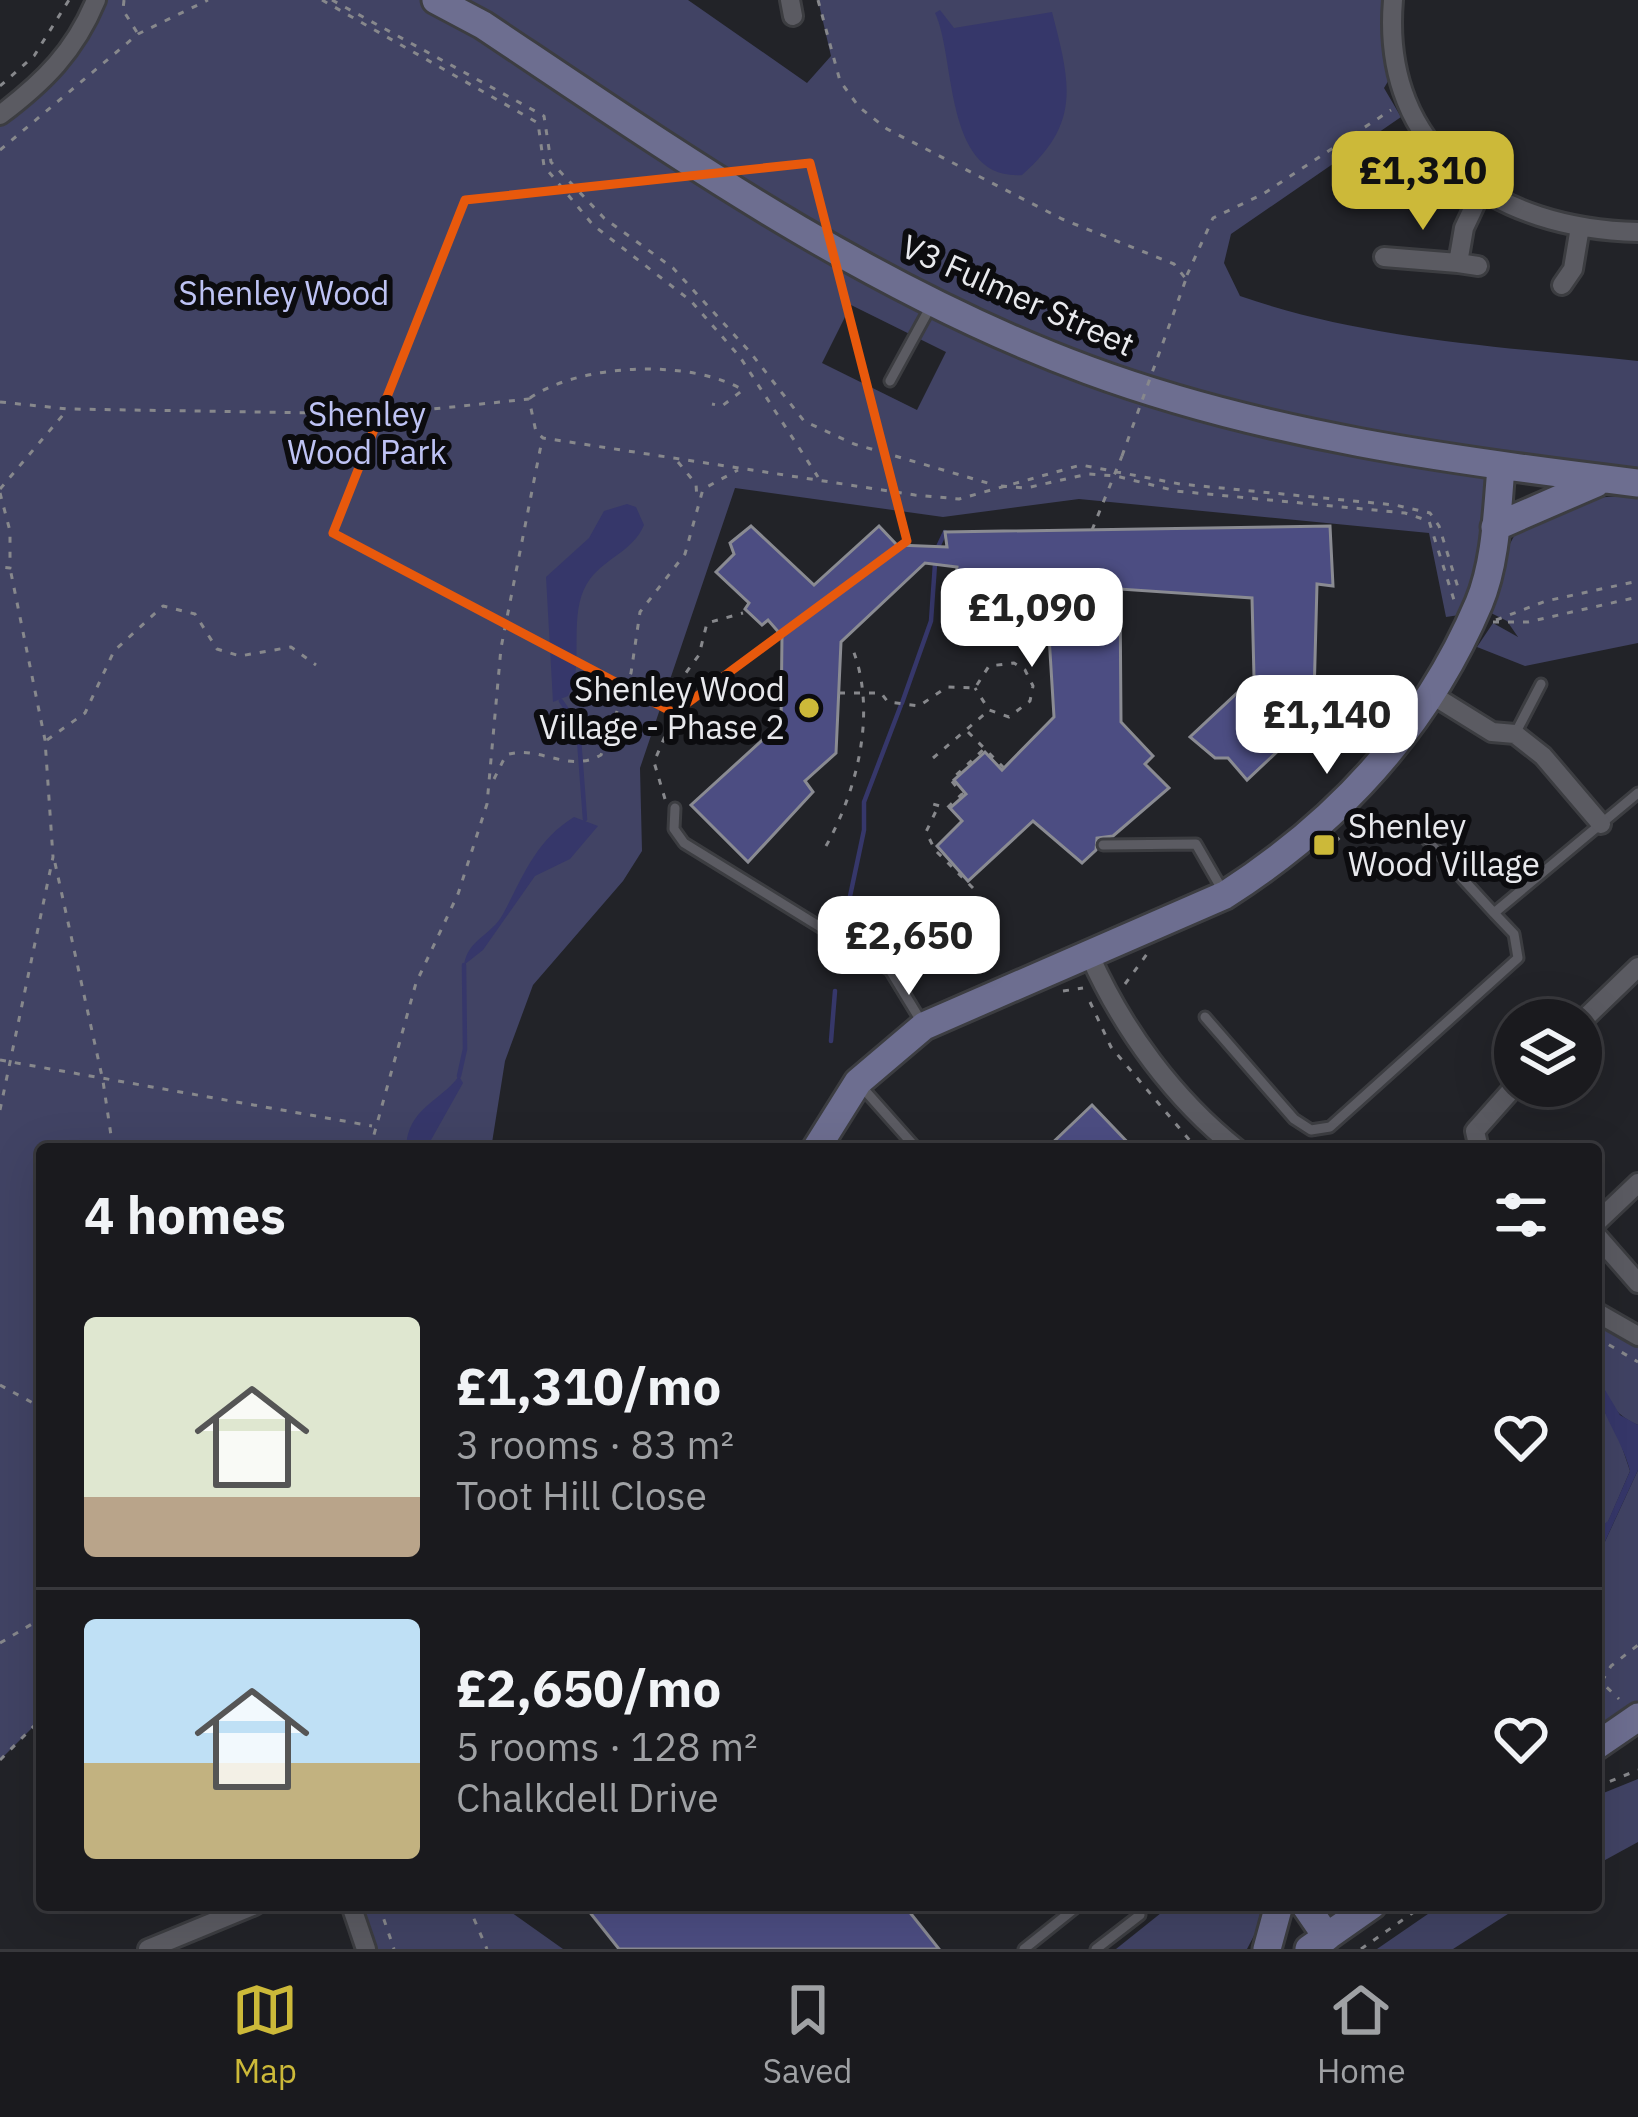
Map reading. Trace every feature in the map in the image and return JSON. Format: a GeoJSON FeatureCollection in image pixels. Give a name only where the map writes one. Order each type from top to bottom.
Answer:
{"type":"FeatureCollection","features":[{"type":"Feature","properties":{"kind":"street"},"geometry":{"type":"LineString","coordinates":[[0,115],[61,64],[80,38],[96,0]]}},
{"type":"Feature","properties":{"kind":"street","name":"V3 Fulmer Street"},"geometry":{"type":"LineString","coordinates":[[436,0],[483,25],[799,232],[933,302],[1086,369],[1219,412],[1501,468],[1623,478]]}},
{"type":"Feature","properties":{"kind":"street"},"geometry":{"type":"LineString","coordinates":[[1393,0],[1392,63],[1428,142],[1480,194],[1526,215],[1580,227],[1638,232]]}},
{"type":"Feature","properties":{"kind":"street"},"geometry":{"type":"LineString","coordinates":[[1384,257],[1468,265],[1464,228],[1480,194]]}},
{"type":"Feature","properties":{"kind":"street"},"geometry":{"type":"LineString","coordinates":[[1574,275],[1580,227]]}},
{"type":"Feature","properties":{"kind":"street"},"geometry":{"type":"LineString","coordinates":[[820,1143],[857,1082],[924,1025],[1225,896],[1269,867],[1351,798],[1434,696],[1486,610],[1501,468]]}},
{"type":"Feature","properties":{"kind":"street"},"geometry":{"type":"LineString","coordinates":[[1495,527],[1536,505],[1623,478]]}},
{"type":"Feature","properties":{"kind":"street"},"geometry":{"type":"LineString","coordinates":[[1434,696],[1492,732],[1515,734],[1543,756],[1601,824]]}},
{"type":"Feature","properties":{"kind":"street"},"geometry":{"type":"LineString","coordinates":[[1090,956],[1107,993],[1151,1059],[1231,1143]]}},
{"type":"Feature","properties":{"kind":"street"},"geometry":{"type":"LineString","coordinates":[[1602,1002],[1638,967]]}},
{"type":"Feature","properties":{"kind":"street"},"geometry":{"type":"LineString","coordinates":[[1478,1143],[1475,1131],[1496,1107]]}},
{"type":"Feature","properties":{"kind":"street"},"geometry":{"type":"LineString","coordinates":[[1602,1216],[1638,1183]]}},
{"type":"Feature","properties":{"kind":"street"},"geometry":{"type":"LineString","coordinates":[[1602,1242],[1638,1282]]}},
{"type":"Feature","properties":{"kind":"street"},"geometry":{"type":"LineString","coordinates":[[1602,1315],[1638,1336]]}},
{"type":"Feature","properties":{"kind":"street"},"geometry":{"type":"LineString","coordinates":[[1602,1742],[1638,1717]]}},
{"type":"Feature","properties":{"kind":"street"},"geometry":{"type":"LineString","coordinates":[[148,1949],[240,1911]]}},
{"type":"Feature","properties":{"kind":"street"},"geometry":{"type":"LineString","coordinates":[[353,1911],[366,1949]]}},
{"type":"Feature","properties":{"kind":"street"},"geometry":{"type":"LineString","coordinates":[[1267,1949],[1278,1911]]}},
{"type":"Feature","properties":{"kind":"street"},"geometry":{"type":"LineString","coordinates":[[1307,1911],[1318,1943],[1363,1911]]}},
{"type":"Feature","properties":{"kind":"lane"},"geometry":{"type":"LineString","coordinates":[[1348,161],[1371,150],[1410,155],[1428,142]]}},
{"type":"Feature","properties":{"kind":"lane"},"geometry":{"type":"LineString","coordinates":[[890,381],[933,302]]}},
{"type":"Feature","properties":{"kind":"lane"},"geometry":{"type":"LineString","coordinates":[[1515,734],[1541,685]]}},
{"type":"Feature","properties":{"kind":"lane"},"geometry":{"type":"LineString","coordinates":[[1494,913],[1638,793]]}},
{"type":"Feature","properties":{"kind":"lane"},"geometry":{"type":"LineString","coordinates":[[675,808],[674,829],[684,843],[890,970],[924,1025]]}},
{"type":"Feature","properties":{"kind":"lane"},"geometry":{"type":"LineString","coordinates":[[1205,1017],[1294,1119],[1310,1130],[1330,1127],[1518,958],[1514,934],[1417,829]]}},
{"type":"Feature","properties":{"kind":"lane"},"geometry":{"type":"LineString","coordinates":[[1103,844],[1196,844],[1225,896]]}},
{"type":"Feature","properties":{"kind":"lane"},"geometry":{"type":"LineString","coordinates":[[857,1082],[912,1143]]}},
{"type":"Feature","properties":{"kind":"lane"},"geometry":{"type":"LineString","coordinates":[[1024,1949],[1072,1911]]}},
{"type":"Feature","properties":{"kind":"lane"},"geometry":{"type":"LineString","coordinates":[[1096,1949],[1140,1915],[1137,1911]]}},
{"type":"Feature","properties":{"kind":"path"},"geometry":{"type":"LineString","coordinates":[[0,86],[34,56],[69,0]]}},
{"type":"Feature","properties":{"kind":"path"},"geometry":{"type":"LineString","coordinates":[[124,0],[123,10],[138,34]]}},
{"type":"Feature","properties":{"kind":"path"},"geometry":{"type":"LineString","coordinates":[[0,150],[138,34],[208,0]]}},
{"type":"Feature","properties":{"kind":"path"},"geometry":{"type":"LineString","coordinates":[[322,0],[538,123],[544,166],[593,225],[691,301],[740,357],[819,478]]}},
{"type":"Feature","properties":{"kind":"path"},"geometry":{"type":"LineString","coordinates":[[332,0],[544,116],[551,162],[604,218],[673,268],[750,352],[804,421],[854,444],[996,485],[1026,488],[1115,473],[1418,508],[1439,526],[1456,593],[1486,610],[1493,622],[1528,622],[1638,597]]}},
{"type":"Feature","properties":{"kind":"path"},"geometry":{"type":"LineString","coordinates":[[818,0],[840,81],[859,107],[887,129],[1062,219],[1174,265],[1186,279]]}},
{"type":"Feature","properties":{"kind":"path"},"geometry":{"type":"LineString","coordinates":[[1092,530],[1213,218],[1294,176],[1392,109]]}},
{"type":"Feature","properties":{"kind":"path"},"geometry":{"type":"LineString","coordinates":[[0,402],[68,409],[385,415],[529,399],[552,383],[618,370],[664,370],[743,390],[722,406],[712,404]]}},
{"type":"Feature","properties":{"kind":"path"},"geometry":{"type":"LineString","coordinates":[[529,399],[536,432],[543,438],[958,499],[1081,465],[1176,491],[1406,513],[1430,521],[1456,604],[1486,610]]}},
{"type":"Feature","properties":{"kind":"path"},"geometry":{"type":"LineString","coordinates":[[68,409],[0,491],[10,531],[10,568],[45,740],[53,857],[103,1081],[111,1143]]}},
{"type":"Feature","properties":{"kind":"path"},"geometry":{"type":"LineString","coordinates":[[490,785],[501,648],[543,438]]}},
{"type":"Feature","properties":{"kind":"path"},"geometry":{"type":"LineString","coordinates":[[371,1143],[416,983],[458,894],[490,785],[506,755],[595,759],[607,745],[623,700],[640,612],[685,554],[696,484],[676,460]]}},
{"type":"Feature","properties":{"kind":"path"},"geometry":{"type":"LineString","coordinates":[[697,500],[717,477],[746,469]]}},
{"type":"Feature","properties":{"kind":"path"},"geometry":{"type":"LineString","coordinates":[[0,567],[10,568]]}},
{"type":"Feature","properties":{"kind":"path"},"geometry":{"type":"LineString","coordinates":[[45,740],[71,727],[85,713],[114,651],[163,606],[195,614],[217,650],[240,656],[291,647],[316,665]]}},
{"type":"Feature","properties":{"kind":"path"},"geometry":{"type":"LineString","coordinates":[[675,808],[667,804],[654,762],[686,687],[685,674],[699,655],[707,622],[743,613]]}},
{"type":"Feature","properties":{"kind":"path"},"geometry":{"type":"LineString","coordinates":[[826,846],[849,807],[852,778],[862,756],[860,666],[851,645]]}},
{"type":"Feature","properties":{"kind":"path"},"geometry":{"type":"LineString","coordinates":[[1014,663],[1025,670],[1033,686],[1020,712],[997,716],[975,688],[989,666],[1014,663]]}},
{"type":"Feature","properties":{"kind":"path"},"geometry":{"type":"LineString","coordinates":[[686,687],[781,690]]}},
{"type":"Feature","properties":{"kind":"path"},"geometry":{"type":"LineString","coordinates":[[838,693],[880,693],[888,701],[919,706],[946,687],[975,688]]}},
{"type":"Feature","properties":{"kind":"path"},"geometry":{"type":"LineString","coordinates":[[933,758],[988,710]]}},
{"type":"Feature","properties":{"kind":"path"},"geometry":{"type":"LineString","coordinates":[[967,730],[1004,768]]}},
{"type":"Feature","properties":{"kind":"path"},"geometry":{"type":"LineString","coordinates":[[973,888],[935,850],[926,832],[936,811],[933,804],[947,808],[962,794],[951,780],[985,748]]}},
{"type":"Feature","properties":{"kind":"path"},"geometry":{"type":"LineString","coordinates":[[0,1110],[53,857]]}},
{"type":"Feature","properties":{"kind":"path"},"geometry":{"type":"LineString","coordinates":[[1092,991],[1094,1018],[1111,1047],[1192,1143]]}},
{"type":"Feature","properties":{"kind":"path"},"geometry":{"type":"LineString","coordinates":[[0,1060],[373,1126]]}},
{"type":"Feature","properties":{"kind":"path"},"geometry":{"type":"LineString","coordinates":[[1602,1341],[1638,1362]]}},
{"type":"Feature","properties":{"kind":"path"},"geometry":{"type":"LineString","coordinates":[[0,1385],[36,1405]]}},
{"type":"Feature","properties":{"kind":"path"},"geometry":{"type":"LineString","coordinates":[[0,1643],[36,1622]]}},
{"type":"Feature","properties":{"kind":"path"},"geometry":{"type":"LineString","coordinates":[[1602,1680],[1611,1666],[1638,1645]]}},
{"type":"Feature","properties":{"kind":"path"},"geometry":{"type":"LineString","coordinates":[[1602,1683],[1638,1717]]}},
{"type":"Feature","properties":{"kind":"path"},"geometry":{"type":"LineString","coordinates":[[0,1760],[36,1724]]}},
{"type":"Feature","properties":{"kind":"path"},"geometry":{"type":"LineString","coordinates":[[1602,1785],[1638,1770]]}},
{"type":"Feature","properties":{"kind":"path"},"geometry":{"type":"LineString","coordinates":[[381,1911],[394,1949]]}},
{"type":"Feature","properties":{"kind":"path"},"geometry":{"type":"LineString","coordinates":[[471,1911],[487,1949]]}},
{"type":"Feature","properties":{"kind":"path"},"geometry":{"type":"LineString","coordinates":[[1360,1949],[1415,1911]]}},
{"type":"Feature","properties":{"kind":"highlighted area"},"geometry":{"type":"Polygon","coordinates":[[[810,163],[907,541],[674,713],[333,533],[465,200],[810,163]]]}},
{"type":"Feature","properties":{"kind":"green space","name":"Shenley Wood Park"},"geometry":{"type":"Polygon","coordinates":[[[96,0],[436,0],[799,232],[1086,369],[1136,403],[1214,412],[957,304],[797,218],[467,0],[688,0],[807,83],[831,56],[818,0],[1393,0],[1384,41],[1390,78],[1384,88],[1401,117],[1231,234],[1224,263],[1240,296],[1387,332],[1638,361],[1638,470],[1501,468],[1473,613],[1446,617],[1429,533],[1079,499],[943,517],[735,488],[640,768],[642,851],[623,881],[533,985],[505,1061],[492,1143],[36,1143],[36,1724],[0,1760],[0,115],[96,0]],[[851,305],[822,363],[917,410],[946,352],[851,305]]]}},
{"type":"Feature","properties":{"kind":"green space"},"geometry":{"type":"Polygon","coordinates":[[[1638,497],[1638,643],[1525,666],[1477,647],[1493,623],[1518,637],[1507,621],[1487,611],[1505,555],[1523,527],[1570,504],[1638,497]]]}},
{"type":"Feature","properties":{"kind":"green space"},"geometry":{"type":"Polygon","coordinates":[[[1602,1315],[1638,1336],[1638,1425],[1612,1406],[1605,1392],[1602,1315]]]}},
{"type":"Feature","properties":{"kind":"green space"},"geometry":{"type":"Polygon","coordinates":[[[1602,1409],[1614,1423],[1630,1471],[1602,1526],[1602,1409]]]}},
{"type":"Feature","properties":{"kind":"green space"},"geometry":{"type":"Polygon","coordinates":[[[1638,1470],[1638,1717],[1602,1742],[1602,1548],[1638,1470]]]}},
{"type":"Feature","properties":{"kind":"green space"},"geometry":{"type":"Polygon","coordinates":[[[1638,1779],[1638,1842],[1602,1862],[1602,1794],[1638,1779]]]}},
{"type":"Feature","properties":{"kind":"green space"},"geometry":{"type":"Polygon","coordinates":[[[353,1911],[509,1911],[563,1949],[366,1949],[353,1911]]]}},
{"type":"Feature","properties":{"kind":"green space"},"geometry":{"type":"Polygon","coordinates":[[[1164,1911],[1267,1911],[1247,1949],[1116,1949],[1164,1911]]]}},
{"type":"Feature","properties":{"kind":"green space"},"geometry":{"type":"Polygon","coordinates":[[[1432,1911],[1513,1911],[1453,1949],[1377,1949],[1432,1911]]]}},
{"type":"Feature","properties":{"kind":"shaded area"},"geometry":{"type":"Polygon","coordinates":[[[940,10],[954,28],[1052,12],[1066,81],[1063,119],[1055,137],[1022,175],[996,172],[978,158],[965,138],[935,13],[940,10]]]}},
{"type":"Feature","properties":{"kind":"shaded area"},"geometry":{"type":"Polygon","coordinates":[[[627,504],[636,507],[644,525],[584,590],[574,683],[568,696],[553,702],[546,577],[589,538],[604,511],[627,504]]]}},
{"type":"Feature","properties":{"kind":"shaded area"},"geometry":{"type":"Polygon","coordinates":[[[574,817],[598,826],[570,859],[535,876],[483,950],[464,965],[470,949],[503,914],[540,848],[574,817]]]}},
{"type":"Feature","properties":{"kind":"shaded area"},"geometry":{"type":"Polygon","coordinates":[[[459,1076],[463,1083],[429,1143],[407,1143],[418,1115],[459,1076]]]}},
{"type":"Feature","properties":{"kind":"shaded area"},"geometry":{"type":"Polygon","coordinates":[[[1602,1385],[1620,1415],[1638,1425],[1638,1470],[1602,1548],[1602,1526],[1630,1471],[1602,1404],[1602,1385]]]}},
{"type":"Feature","properties":{"kind":"building"},"geometry":{"type":"Polygon","coordinates":[[[751,526],[814,585],[879,526],[897,545],[947,547],[945,532],[1330,526],[1333,586],[1317,584],[1314,697],[1291,725],[1298,732],[1247,780],[1228,758],[1215,758],[1190,737],[1254,677],[1252,598],[1120,589],[1121,722],[1153,756],[1145,764],[1169,788],[1113,836],[1097,838],[1096,850],[1082,863],[1033,821],[968,881],[937,846],[962,821],[950,808],[966,794],[954,780],[985,752],[1002,770],[1054,717],[1046,587],[955,589],[957,567],[925,563],[841,642],[836,753],[805,781],[813,792],[748,862],[691,805],[781,723],[782,636],[768,620],[762,625],[745,609],[749,603],[716,572],[734,554],[730,543],[751,526]]]}},
{"type":"Feature","properties":{"kind":"building"},"geometry":{"type":"Polygon","coordinates":[[[1092,1105],[1128,1143],[1052,1143],[1092,1105]]]}},
{"type":"Feature","properties":{"kind":"building"},"geometry":{"type":"Polygon","coordinates":[[[589,1911],[909,1911],[939,1949],[619,1949],[589,1911]]]}},
{"type":"Feature","properties":{"kind":"waterway"},"geometry":{"type":"LineString","coordinates":[[938,547],[945,532]]}},
{"type":"Feature","properties":{"kind":"waterway"},"geometry":{"type":"LineString","coordinates":[[902,703],[931,621],[935,564]]}},
{"type":"Feature","properties":{"kind":"waterway"},"geometry":{"type":"LineString","coordinates":[[561,701],[578,726],[585,819]]}},
{"type":"Feature","properties":{"kind":"waterway"},"geometry":{"type":"LineString","coordinates":[[845,920],[864,830],[864,802],[901,705]]}},
{"type":"Feature","properties":{"kind":"waterway"},"geometry":{"type":"LineString","coordinates":[[459,1076],[465,1049],[464,965]]}},
{"type":"Feature","properties":{"kind":"waterway"},"geometry":{"type":"LineString","coordinates":[[831,1041],[835,991]]}},
{"type":"Feature","properties":{"kind":"place","name":"Shenley Wood Village - Phase 2"},"geometry":{"type":"Point","coordinates":[809,708]}},
{"type":"Feature","properties":{"kind":"place","name":"Shenley Wood Village"},"geometry":{"type":"Point","coordinates":[1324,845]}},
{"type":"Feature","properties":{"kind":"park label","name":"Shenley Wood"},"geometry":{"type":"Point","coordinates":[284,293]}}]}
